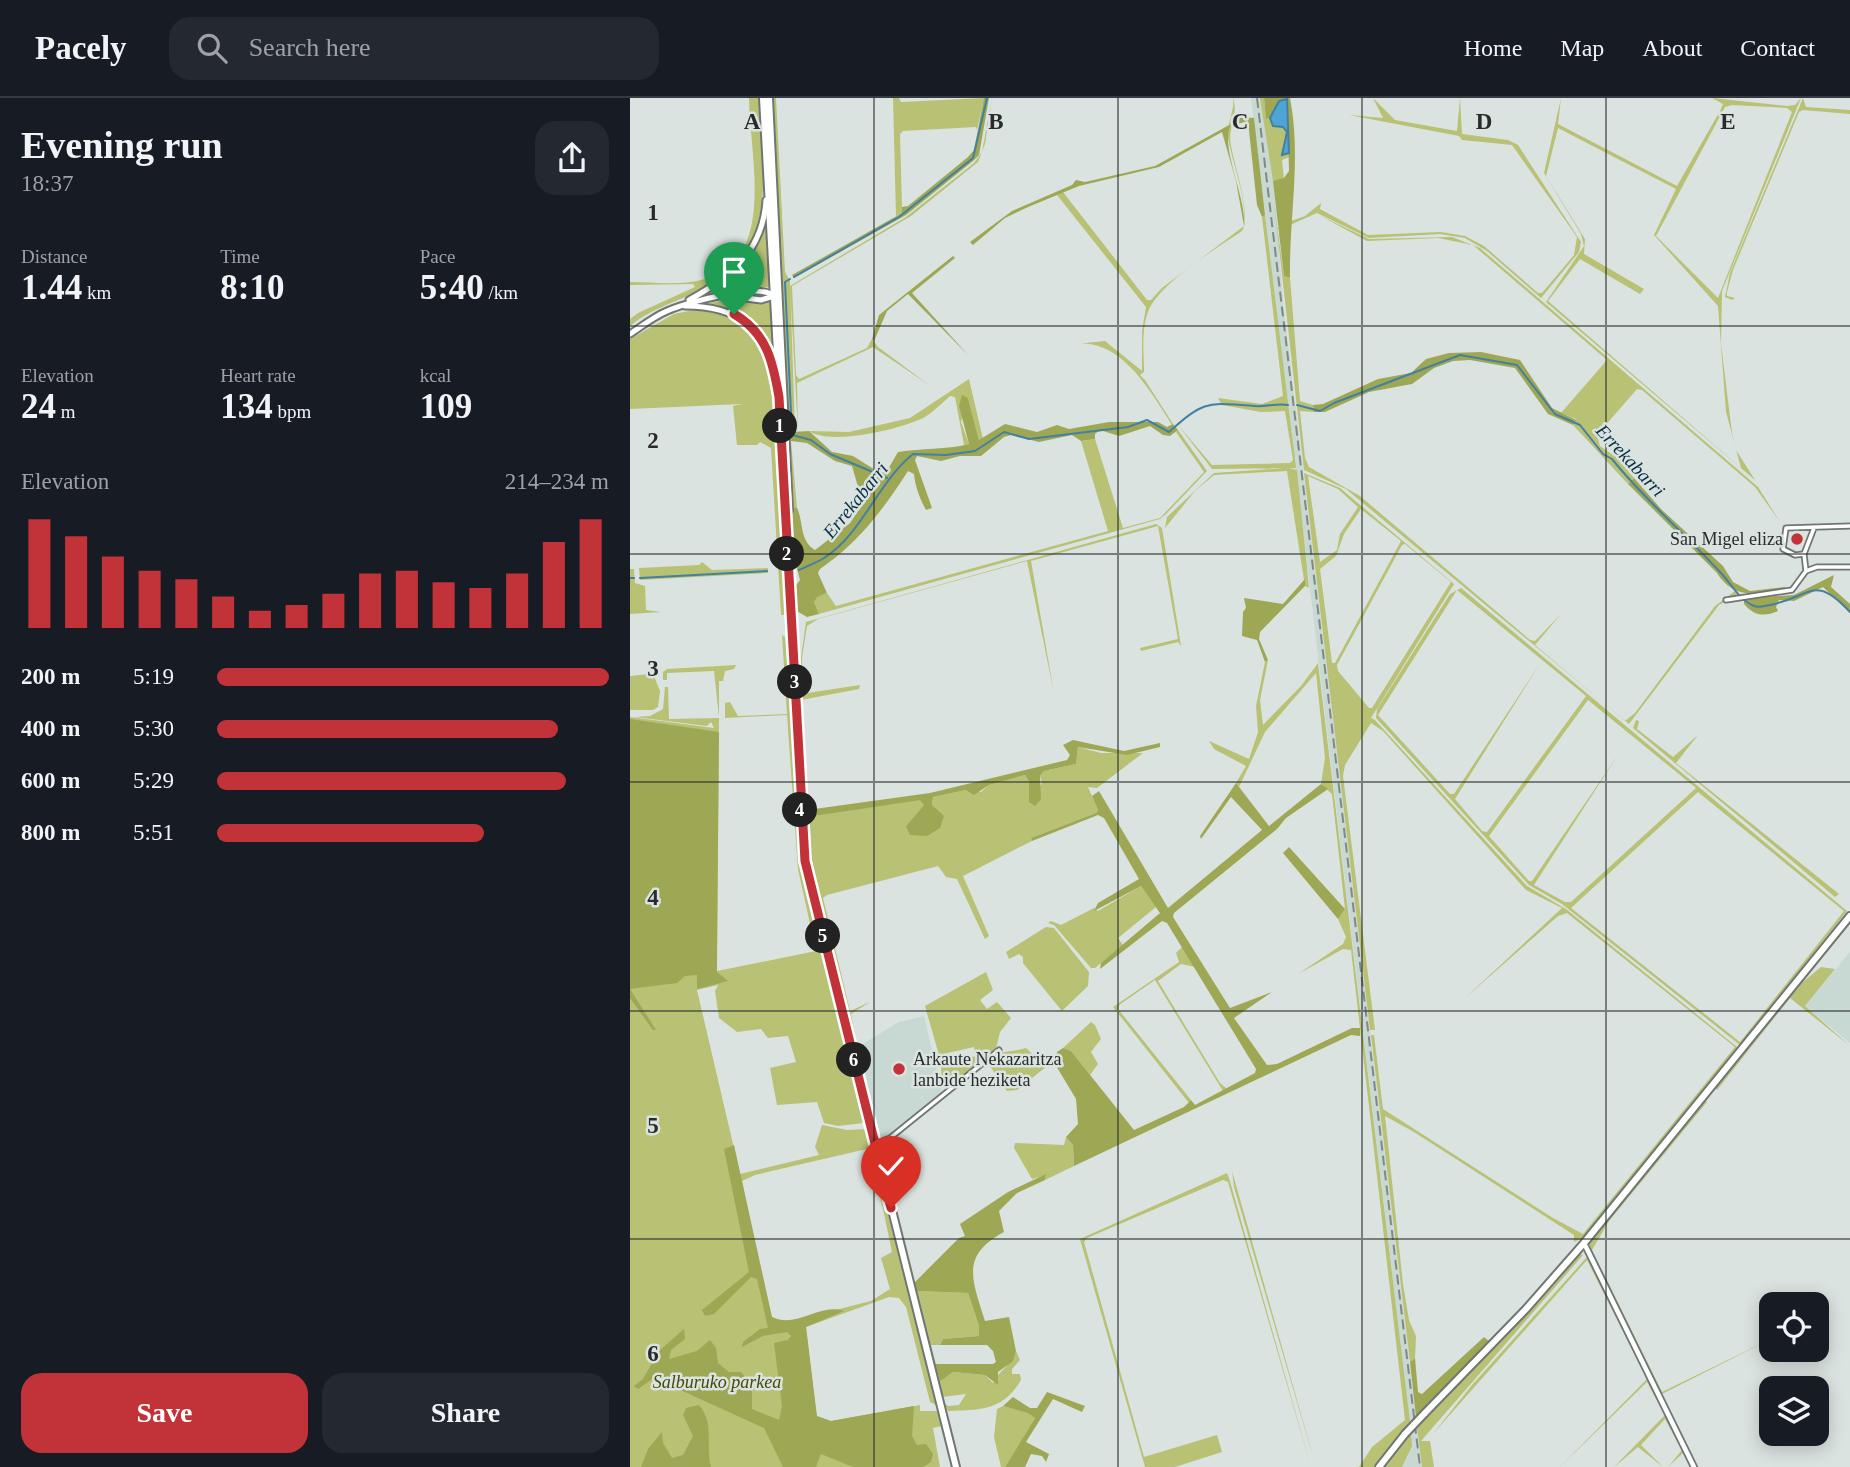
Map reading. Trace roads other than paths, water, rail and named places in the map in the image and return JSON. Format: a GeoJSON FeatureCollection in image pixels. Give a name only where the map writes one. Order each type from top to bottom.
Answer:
{"type":"FeatureCollection","features":[{"type":"Feature","properties":{"kind":"main road"},"geometry":{"type":"LineString","coordinates":[[763,98],[805,861],[956,1467]]}},
{"type":"Feature","properties":{"kind":"main road"},"geometry":{"type":"LineString","coordinates":[[769,98],[789,575]]}},
{"type":"Feature","properties":{"kind":"main road"},"geometry":{"type":"LineString","coordinates":[[630,334],[654,317],[729,276],[746,259],[764,221],[768,176]]}},
{"type":"Feature","properties":{"kind":"main road"},"geometry":{"type":"LineString","coordinates":[[777,254],[773,293],[780,312]]}},
{"type":"Feature","properties":{"kind":"main road"},"geometry":{"type":"LineString","coordinates":[[678,306],[763,289],[773,293]]}},
{"type":"Feature","properties":{"kind":"main road"},"geometry":{"type":"LineString","coordinates":[[728,296],[761,300],[773,293]]}},
{"type":"Feature","properties":{"kind":"main road"},"geometry":{"type":"LineString","coordinates":[[678,306],[725,311],[752,327],[771,356],[779,397]]}},
{"type":"Feature","properties":{"kind":"main road"},"geometry":{"type":"LineString","coordinates":[[1380,1467],[1405,1434],[1532,1302],[1584,1243],[1850,916]]}},
{"type":"Feature","properties":{"kind":"street"},"geometry":{"type":"LineString","coordinates":[[1804,554],[1795,555],[1783,549],[1786,528],[1850,526]]}},
{"type":"Feature","properties":{"kind":"street"},"geometry":{"type":"LineString","coordinates":[[1806,571],[1804,554],[1814,528]]}},
{"type":"Feature","properties":{"kind":"street"},"geometry":{"type":"LineString","coordinates":[[1726,600],[1792,590],[1806,571],[1818,567],[1850,567]]}},
{"type":"Feature","properties":{"kind":"street"},"geometry":{"type":"LineString","coordinates":[[875,1144],[890,1138],[999,1050]]}},
{"type":"Feature","properties":{"kind":"street"},"geometry":{"type":"LineString","coordinates":[[1584,1243],[1694,1467]]}},
{"type":"Feature","properties":{"kind":"water"},"geometry":{"type":"Polygon","coordinates":[[[1287,99],[1289,153],[1282,155],[1287,132],[1283,127],[1273,126],[1270,118],[1279,101],[1287,99]]]}},
{"type":"Feature","properties":{"kind":"waterway"},"geometry":{"type":"LineString","coordinates":[[794,277],[899,217],[973,158],[987,98]]}},
{"type":"Feature","properties":{"kind":"waterway"},"geometry":{"type":"LineString","coordinates":[[790,279],[785,282],[792,435],[811,440],[830,454],[887,478]]}},
{"type":"Feature","properties":{"kind":"waterway","name":"Errekabarri"},"geometry":{"type":"LineString","coordinates":[[1297,405],[1320,411],[1334,403],[1460,355],[1517,365],[1555,414],[1580,425],[1603,454],[1612,459],[1749,603],[1756,607],[1764,606],[1820,591],[1828,593],[1850,612]]}},
{"type":"Feature","properties":{"kind":"waterway","name":"Errekabarri"},"geometry":{"type":"LineString","coordinates":[[799,570],[821,560],[849,536],[890,479],[913,454],[946,455],[975,451],[1004,432],[1029,439],[1128,427],[1147,420],[1169,432],[1200,408],[1216,404],[1288,405]]}},
{"type":"Feature","properties":{"kind":"waterway","name":"Errekabarri"},"geometry":{"type":"LineString","coordinates":[[640,578],[767,571]]}},
{"type":"Feature","properties":{"kind":"railway"},"geometry":{"type":"LineString","coordinates":[[1257,98],[1420,1467]]}},
{"type":"Feature","properties":{"kind":"place","name":"San Migel eliza"},"geometry":{"type":"Point","coordinates":[1797,539]}},
{"type":"Feature","properties":{"kind":"place","name":"Arkaute Nekazaritza lanbide heziketa"},"geometry":{"type":"Point","coordinates":[899,1069]}},
{"type":"Feature","properties":{"kind":"park label","name":"Salburuko parkea"},"geometry":{"type":"Point","coordinates":[717,1382]}}]}
